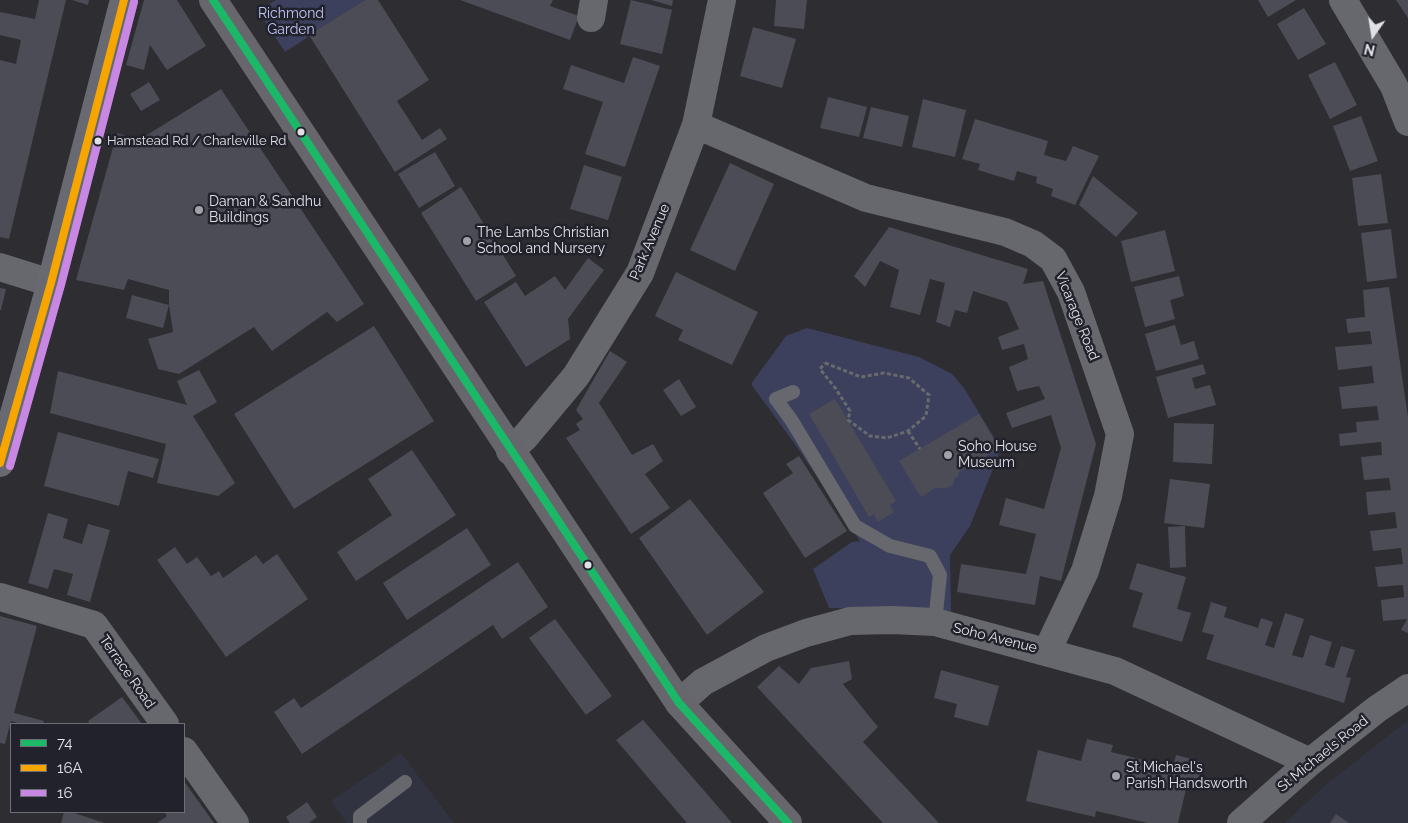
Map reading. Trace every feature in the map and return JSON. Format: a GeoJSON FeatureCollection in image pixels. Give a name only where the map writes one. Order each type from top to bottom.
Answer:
{"type":"FeatureCollection","features":[{"type":"Feature","properties":{"kind":"highway"},"geometry":{"type":"LineString","coordinates":[[213,0],[679,704],[788,823]]}},
{"type":"Feature","properties":{"kind":"main road"},"geometry":{"type":"LineString","coordinates":[[0,463],[51,283],[124,0]]}},
{"type":"Feature","properties":{"kind":"street","name":"Park Avenue"},"geometry":{"type":"LineString","coordinates":[[510,451],[525,437],[576,376],[640,272],[696,125],[722,0]]}},
{"type":"Feature","properties":{"kind":"street"},"geometry":{"type":"LineString","coordinates":[[1343,0],[1394,86],[1408,122]]}},
{"type":"Feature","properties":{"kind":"street","name":"Vicarage Road"},"geometry":{"type":"LineString","coordinates":[[696,125],[866,198],[1005,232],[1033,244],[1053,259],[1071,292],[1120,434],[1108,496],[1086,571],[1047,651]]}},
{"type":"Feature","properties":{"kind":"street"},"geometry":{"type":"LineString","coordinates":[[0,267],[51,283]]}},
{"type":"Feature","properties":{"kind":"street","name":"Terrace Road"},"geometry":{"type":"LineString","coordinates":[[0,597],[94,625],[163,723]]}},
{"type":"Feature","properties":{"kind":"street","name":"Soho Avenue"},"geometry":{"type":"LineString","coordinates":[[679,704],[703,682],[766,648],[806,633],[850,621],[935,622],[1115,671],[1310,762]]}},
{"type":"Feature","properties":{"kind":"street","name":"St Michaels Road"},"geometry":{"type":"LineString","coordinates":[[1241,823],[1310,762],[1377,709],[1408,688]]}},
{"type":"Feature","properties":{"kind":"street"},"geometry":{"type":"LineString","coordinates":[[185,752],[235,823]]}},
{"type":"Feature","properties":{"kind":"lane"},"geometry":{"type":"LineString","coordinates":[[793,392],[776,399],[792,421],[854,526],[890,546],[930,556],[940,575],[935,622]]}},
{"type":"Feature","properties":{"kind":"lane"},"geometry":{"type":"LineString","coordinates":[[360,823],[360,816],[404,782]]}},
{"type":"Feature","properties":{"kind":"path"},"geometry":{"type":"LineString","coordinates":[[825,363],[861,377],[884,373],[909,378],[928,395],[926,416],[908,431],[887,438],[870,436],[848,420],[850,412],[836,389],[820,369],[825,363]]}},
{"type":"Feature","properties":{"kind":"path"},"geometry":{"type":"LineString","coordinates":[[908,431],[920,449]]}},
{"type":"Feature","properties":{"kind":"shaded area"},"geometry":{"type":"Polygon","coordinates":[[[1408,720],[1408,823],[1285,823],[1322,788],[1408,720]]]}},
{"type":"Feature","properties":{"kind":"shaded area"},"geometry":{"type":"Polygon","coordinates":[[[401,753],[454,823],[347,823],[331,801],[401,753]]]}},
{"type":"Feature","properties":{"kind":"green space","name":"Richmond Garden"},"geometry":{"type":"Polygon","coordinates":[[[276,0],[365,0],[285,52],[258,11],[276,0]]]}},
{"type":"Feature","properties":{"kind":"green space"},"geometry":{"type":"Polygon","coordinates":[[[807,328],[919,357],[952,374],[964,388],[1001,449],[970,526],[950,555],[951,611],[829,608],[813,569],[852,542],[860,541],[797,447],[751,384],[786,336],[807,328]]]}},
{"type":"Feature","properties":{"kind":"building"},"geometry":{"type":"Polygon","coordinates":[[[39,0],[66,0],[9,239],[0,237],[0,60],[16,64],[21,40],[0,35],[0,12],[35,19],[39,0]]]}},
{"type":"Feature","properties":{"kind":"building"},"geometry":{"type":"Polygon","coordinates":[[[72,0],[89,0],[88,5],[72,0]]]}},
{"type":"Feature","properties":{"kind":"building"},"geometry":{"type":"Polygon","coordinates":[[[144,0],[177,0],[206,46],[167,70],[150,45],[144,70],[126,65],[144,0]]]}},
{"type":"Feature","properties":{"kind":"building"},"geometry":{"type":"Polygon","coordinates":[[[365,0],[378,0],[429,80],[397,101],[422,140],[440,128],[447,139],[395,172],[309,35],[365,0]]]}},
{"type":"Feature","properties":{"kind":"building"},"geometry":{"type":"Polygon","coordinates":[[[460,0],[553,0],[550,6],[579,16],[570,40],[460,0]]]}},
{"type":"Feature","properties":{"kind":"building"},"geometry":{"type":"Polygon","coordinates":[[[631,0],[672,10],[662,54],[620,44],[631,0]]]}},
{"type":"Feature","properties":{"kind":"building"},"geometry":{"type":"Polygon","coordinates":[[[651,0],[673,0],[672,6],[651,0]]]}},
{"type":"Feature","properties":{"kind":"building"},"geometry":{"type":"Polygon","coordinates":[[[776,0],[807,0],[804,29],[774,26],[776,0]]]}},
{"type":"Feature","properties":{"kind":"building"},"geometry":{"type":"Polygon","coordinates":[[[1258,0],[1296,0],[1268,17],[1258,0]]]}},
{"type":"Feature","properties":{"kind":"building"},"geometry":{"type":"Polygon","coordinates":[[[1396,0],[1408,0],[1408,18],[1396,0]]]}},
{"type":"Feature","properties":{"kind":"building"},"geometry":{"type":"Polygon","coordinates":[[[1304,8],[1326,44],[1298,60],[1277,24],[1304,8]]]}},
{"type":"Feature","properties":{"kind":"building"},"geometry":{"type":"Polygon","coordinates":[[[753,27],[796,39],[782,88],[740,76],[753,27]]]}},
{"type":"Feature","properties":{"kind":"building"},"geometry":{"type":"Polygon","coordinates":[[[633,57],[660,66],[625,167],[585,154],[603,102],[563,89],[571,65],[624,83],[633,57]]]}},
{"type":"Feature","properties":{"kind":"building"},"geometry":{"type":"Polygon","coordinates":[[[1335,62],[1357,105],[1330,119],[1308,75],[1335,62]]]}},
{"type":"Feature","properties":{"kind":"building"},"geometry":{"type":"Polygon","coordinates":[[[149,82],[160,100],[141,111],[130,94],[149,82]]]}},
{"type":"Feature","properties":{"kind":"building","name":"Daman & Sandhu Buildings"},"geometry":{"type":"Polygon","coordinates":[[[221,89],[364,304],[337,322],[327,312],[272,351],[254,327],[179,374],[158,369],[148,339],[173,332],[169,290],[128,279],[124,290],[76,280],[117,133],[139,140],[221,89]]]}},
{"type":"Feature","properties":{"kind":"building"},"geometry":{"type":"Polygon","coordinates":[[[828,97],[867,107],[859,137],[820,128],[828,97]]]}},
{"type":"Feature","properties":{"kind":"building"},"geometry":{"type":"Polygon","coordinates":[[[923,99],[966,110],[955,157],[912,147],[923,99]]]}},
{"type":"Feature","properties":{"kind":"building"},"geometry":{"type":"Polygon","coordinates":[[[871,107],[909,116],[902,147],[863,138],[871,107]]]}},
{"type":"Feature","properties":{"kind":"building"},"geometry":{"type":"Polygon","coordinates":[[[1361,116],[1378,161],[1350,171],[1333,126],[1361,116]]]}},
{"type":"Feature","properties":{"kind":"building"},"geometry":{"type":"Polygon","coordinates":[[[975,119],[1048,141],[1044,155],[1066,161],[1073,146],[1099,156],[1075,205],[1051,196],[1053,189],[1036,183],[1037,177],[1017,171],[1014,181],[978,170],[980,164],[962,159],[975,119]]]}},
{"type":"Feature","properties":{"kind":"building"},"geometry":{"type":"Polygon","coordinates":[[[435,152],[455,186],[419,208],[398,174],[435,152]]]}},
{"type":"Feature","properties":{"kind":"building"},"geometry":{"type":"Polygon","coordinates":[[[730,163],[774,184],[735,271],[690,250],[730,163]]]}},
{"type":"Feature","properties":{"kind":"building"},"geometry":{"type":"Polygon","coordinates":[[[584,165],[622,177],[608,220],[570,209],[584,165]]]}},
{"type":"Feature","properties":{"kind":"building"},"geometry":{"type":"Polygon","coordinates":[[[1381,174],[1388,223],[1358,226],[1352,178],[1381,174]]]}},
{"type":"Feature","properties":{"kind":"building"},"geometry":{"type":"Polygon","coordinates":[[[1093,176],[1138,213],[1116,237],[1079,205],[1093,176]]]}},
{"type":"Feature","properties":{"kind":"building"},"geometry":{"type":"Polygon","coordinates":[[[461,187],[516,276],[476,301],[421,213],[461,187]]]}},
{"type":"Feature","properties":{"kind":"building"},"geometry":{"type":"Polygon","coordinates":[[[889,227],[1028,269],[1023,284],[1043,281],[1096,444],[1061,581],[1040,576],[1035,605],[957,592],[961,564],[1026,574],[1036,534],[999,525],[1006,498],[1044,509],[1061,448],[1051,415],[1012,428],[1006,413],[1045,399],[1039,386],[1017,391],[1009,367],[1028,359],[1024,344],[1002,350],[998,337],[1019,329],[1007,302],[973,291],[967,313],[955,310],[950,327],[936,322],[945,283],[930,279],[920,315],[890,307],[899,270],[880,261],[865,287],[854,276],[889,227]]]}},
{"type":"Feature","properties":{"kind":"building"},"geometry":{"type":"Polygon","coordinates":[[[1391,229],[1397,278],[1367,282],[1361,233],[1391,229]]]}},
{"type":"Feature","properties":{"kind":"building"},"geometry":{"type":"Polygon","coordinates":[[[1165,230],[1175,271],[1131,282],[1121,241],[1165,230]]]}},
{"type":"Feature","properties":{"kind":"building"},"geometry":{"type":"Polygon","coordinates":[[[588,258],[604,270],[568,319],[570,339],[526,367],[484,302],[516,282],[525,296],[555,276],[565,290],[588,258]]]}},
{"type":"Feature","properties":{"kind":"building"},"geometry":{"type":"Polygon","coordinates":[[[676,272],[758,312],[732,365],[678,340],[683,330],[655,316],[676,272]]]}},
{"type":"Feature","properties":{"kind":"building"},"geometry":{"type":"Polygon","coordinates":[[[1179,276],[1184,296],[1170,300],[1175,319],[1145,327],[1134,287],[1179,276]]]}},
{"type":"Feature","properties":{"kind":"building"},"geometry":{"type":"Polygon","coordinates":[[[1389,287],[1408,417],[1408,633],[1401,630],[1407,619],[1383,621],[1381,600],[1404,597],[1403,585],[1378,587],[1375,567],[1403,564],[1401,548],[1373,551],[1370,531],[1397,528],[1395,512],[1368,515],[1366,492],[1391,490],[1389,478],[1364,480],[1361,457],[1382,455],[1381,442],[1340,446],[1339,434],[1357,432],[1356,422],[1379,420],[1377,406],[1342,409],[1339,387],[1374,383],[1372,366],[1338,370],[1335,347],[1372,344],[1370,331],[1348,333],[1346,319],[1365,317],[1363,290],[1389,287]]]}},
{"type":"Feature","properties":{"kind":"building"},"geometry":{"type":"Polygon","coordinates":[[[0,288],[6,289],[1,310],[0,310],[0,288]]]}},
{"type":"Feature","properties":{"kind":"building"},"geometry":{"type":"Polygon","coordinates":[[[132,295],[169,305],[163,328],[126,318],[132,295]]]}},
{"type":"Feature","properties":{"kind":"building"},"geometry":{"type":"Polygon","coordinates":[[[1175,325],[1181,345],[1194,341],[1199,359],[1156,371],[1145,334],[1175,325]]]}},
{"type":"Feature","properties":{"kind":"building"},"geometry":{"type":"Polygon","coordinates":[[[374,326],[434,421],[294,509],[234,414],[374,326]]]}},
{"type":"Feature","properties":{"kind":"building"},"geometry":{"type":"Polygon","coordinates":[[[610,351],[627,362],[599,403],[632,455],[653,444],[663,461],[645,474],[670,508],[631,534],[566,438],[580,430],[576,424],[583,419],[576,410],[610,351]]]}},
{"type":"Feature","properties":{"kind":"building"},"geometry":{"type":"Polygon","coordinates":[[[1203,364],[1206,374],[1192,378],[1195,389],[1210,385],[1216,405],[1168,418],[1156,377],[1203,364]]]}},
{"type":"Feature","properties":{"kind":"building"},"geometry":{"type":"Polygon","coordinates":[[[199,370],[217,402],[193,416],[235,483],[218,496],[157,483],[166,444],[50,413],[58,371],[187,405],[177,381],[199,370]]]}},
{"type":"Feature","properties":{"kind":"building"},"geometry":{"type":"Polygon","coordinates":[[[679,379],[696,407],[681,416],[663,390],[679,379]]]}},
{"type":"Feature","properties":{"kind":"building"},"geometry":{"type":"Polygon","coordinates":[[[835,399],[896,501],[890,505],[894,512],[878,522],[874,514],[869,517],[809,414],[835,399]]]}},
{"type":"Feature","properties":{"kind":"building","name":"Soho House Museum"},"geometry":{"type":"Polygon","coordinates":[[[979,414],[999,448],[958,473],[959,476],[955,478],[953,485],[946,488],[935,488],[921,497],[899,461],[979,414]]]}},
{"type":"Feature","properties":{"kind":"building"},"geometry":{"type":"Polygon","coordinates":[[[1174,423],[1214,424],[1212,464],[1173,462],[1174,423]]]}},
{"type":"Feature","properties":{"kind":"building"},"geometry":{"type":"Polygon","coordinates":[[[58,432],[159,459],[153,478],[128,471],[119,506],[44,486],[58,432]]]}},
{"type":"Feature","properties":{"kind":"building"},"geometry":{"type":"Polygon","coordinates":[[[412,450],[456,515],[356,581],[337,552],[392,515],[368,479],[412,450]]]}},
{"type":"Feature","properties":{"kind":"building"},"geometry":{"type":"Polygon","coordinates":[[[799,456],[847,531],[805,558],[763,493],[793,473],[786,464],[799,456]]]}},
{"type":"Feature","properties":{"kind":"building"},"geometry":{"type":"Polygon","coordinates":[[[1170,479],[1210,484],[1204,528],[1164,523],[1170,479]]]}},
{"type":"Feature","properties":{"kind":"building"},"geometry":{"type":"Polygon","coordinates":[[[690,499],[764,592],[707,635],[639,538],[690,499]]]}},
{"type":"Feature","properties":{"kind":"building"},"geometry":{"type":"Polygon","coordinates":[[[48,513],[68,519],[63,538],[82,544],[88,524],[110,530],[90,602],[67,595],[73,574],[54,569],[48,589],[28,583],[48,513]]]}},
{"type":"Feature","properties":{"kind":"building"},"geometry":{"type":"Polygon","coordinates":[[[1185,526],[1186,567],[1170,568],[1168,527],[1185,526]]]}},
{"type":"Feature","properties":{"kind":"building"},"geometry":{"type":"Polygon","coordinates":[[[467,528],[491,565],[407,620],[383,583],[467,528]]]}},
{"type":"Feature","properties":{"kind":"building"},"geometry":{"type":"Polygon","coordinates":[[[175,547],[187,564],[197,557],[211,576],[219,571],[223,578],[256,555],[263,564],[277,554],[308,599],[226,657],[157,560],[175,547]]]}},
{"type":"Feature","properties":{"kind":"building"},"geometry":{"type":"Polygon","coordinates":[[[518,562],[548,607],[502,639],[493,625],[302,754],[274,712],[294,698],[301,708],[518,562]]]}},
{"type":"Feature","properties":{"kind":"building"},"geometry":{"type":"Polygon","coordinates":[[[1137,563],[1186,577],[1177,609],[1191,613],[1182,642],[1132,627],[1143,593],[1129,589],[1137,563]]]}},
{"type":"Feature","properties":{"kind":"building"},"geometry":{"type":"Polygon","coordinates":[[[1211,602],[1227,607],[1224,617],[1258,628],[1261,618],[1273,622],[1265,645],[1274,648],[1285,613],[1304,619],[1292,655],[1303,658],[1310,635],[1332,642],[1325,665],[1334,668],[1341,646],[1355,650],[1346,677],[1351,678],[1344,703],[1206,659],[1214,635],[1202,632],[1211,602]]]}},
{"type":"Feature","properties":{"kind":"building"},"geometry":{"type":"Polygon","coordinates":[[[0,616],[37,626],[14,713],[44,721],[43,723],[18,723],[11,721],[5,744],[0,743],[0,616]]]}},
{"type":"Feature","properties":{"kind":"building"},"geometry":{"type":"Polygon","coordinates":[[[555,619],[612,696],[586,715],[529,638],[555,619]]]}},
{"type":"Feature","properties":{"kind":"building"},"geometry":{"type":"Polygon","coordinates":[[[849,661],[852,679],[843,684],[878,727],[863,742],[939,823],[883,823],[757,687],[779,666],[799,684],[811,668],[849,661]]]}},
{"type":"Feature","properties":{"kind":"building"},"geometry":{"type":"Polygon","coordinates":[[[941,670],[999,686],[988,726],[954,717],[957,704],[934,698],[941,670]]]}},
{"type":"Feature","properties":{"kind":"building"},"geometry":{"type":"Polygon","coordinates":[[[122,697],[141,723],[89,723],[88,721],[122,697]]]}},
{"type":"Feature","properties":{"kind":"building"},"geometry":{"type":"Polygon","coordinates":[[[643,720],[732,823],[687,823],[616,740],[643,720]]]}},
{"type":"Feature","properties":{"kind":"building","name":"St Michael's Parish Handsworth"},"geometry":{"type":"Polygon","coordinates":[[[1087,739],[1113,745],[1111,752],[1173,767],[1176,755],[1203,762],[1197,788],[1187,785],[1178,823],[1148,823],[1096,811],[1095,817],[1026,801],[1038,750],[1081,761],[1087,739]]]}},
{"type":"Feature","properties":{"kind":"building"},"geometry":{"type":"Polygon","coordinates":[[[185,782],[214,823],[157,823],[167,816],[165,813],[185,813],[185,782]]]}},
{"type":"Feature","properties":{"kind":"building"},"geometry":{"type":"Polygon","coordinates":[[[307,802],[317,817],[309,823],[290,823],[286,817],[307,802]]]}},
{"type":"Feature","properties":{"kind":"building"},"geometry":{"type":"Polygon","coordinates":[[[64,813],[74,813],[105,823],[61,823],[64,813]]]}},
{"type":"Feature","properties":{"kind":"building"},"geometry":{"type":"Polygon","coordinates":[[[1336,814],[1349,823],[1330,823],[1336,814]]]}},
{"type":"Feature","properties":{"kind":"transit line","name":"16A"},"geometry":{"type":"LineString","coordinates":[[0,463],[51,283],[124,0]]}},
{"type":"Feature","properties":{"kind":"transit line","name":"74"},"geometry":{"type":"LineString","coordinates":[[213,0],[679,703],[788,823]]}},
{"type":"Feature","properties":{"kind":"transit line","name":"16"},"geometry":{"type":"LineString","coordinates":[[10,466],[61,285],[134,2]]}},
{"type":"Feature","properties":{"kind":"place","name":"Hamstead Rd / Charleville Rd"},"geometry":{"type":"Point","coordinates":[98,141]}},
{"type":"Feature","properties":{"kind":"place","name":"Daman & Sandhu Buildings"},"geometry":{"type":"Point","coordinates":[199,210]}},
{"type":"Feature","properties":{"kind":"place","name":"The Lambs Christian School and Nursery"},"geometry":{"type":"Point","coordinates":[467,241]}},
{"type":"Feature","properties":{"kind":"place","name":"Soho House Museum"},"geometry":{"type":"Point","coordinates":[948,455]}},
{"type":"Feature","properties":{"kind":"place","name":"St Michael's Parish Handsworth"},"geometry":{"type":"Point","coordinates":[1116,776]}}]}
